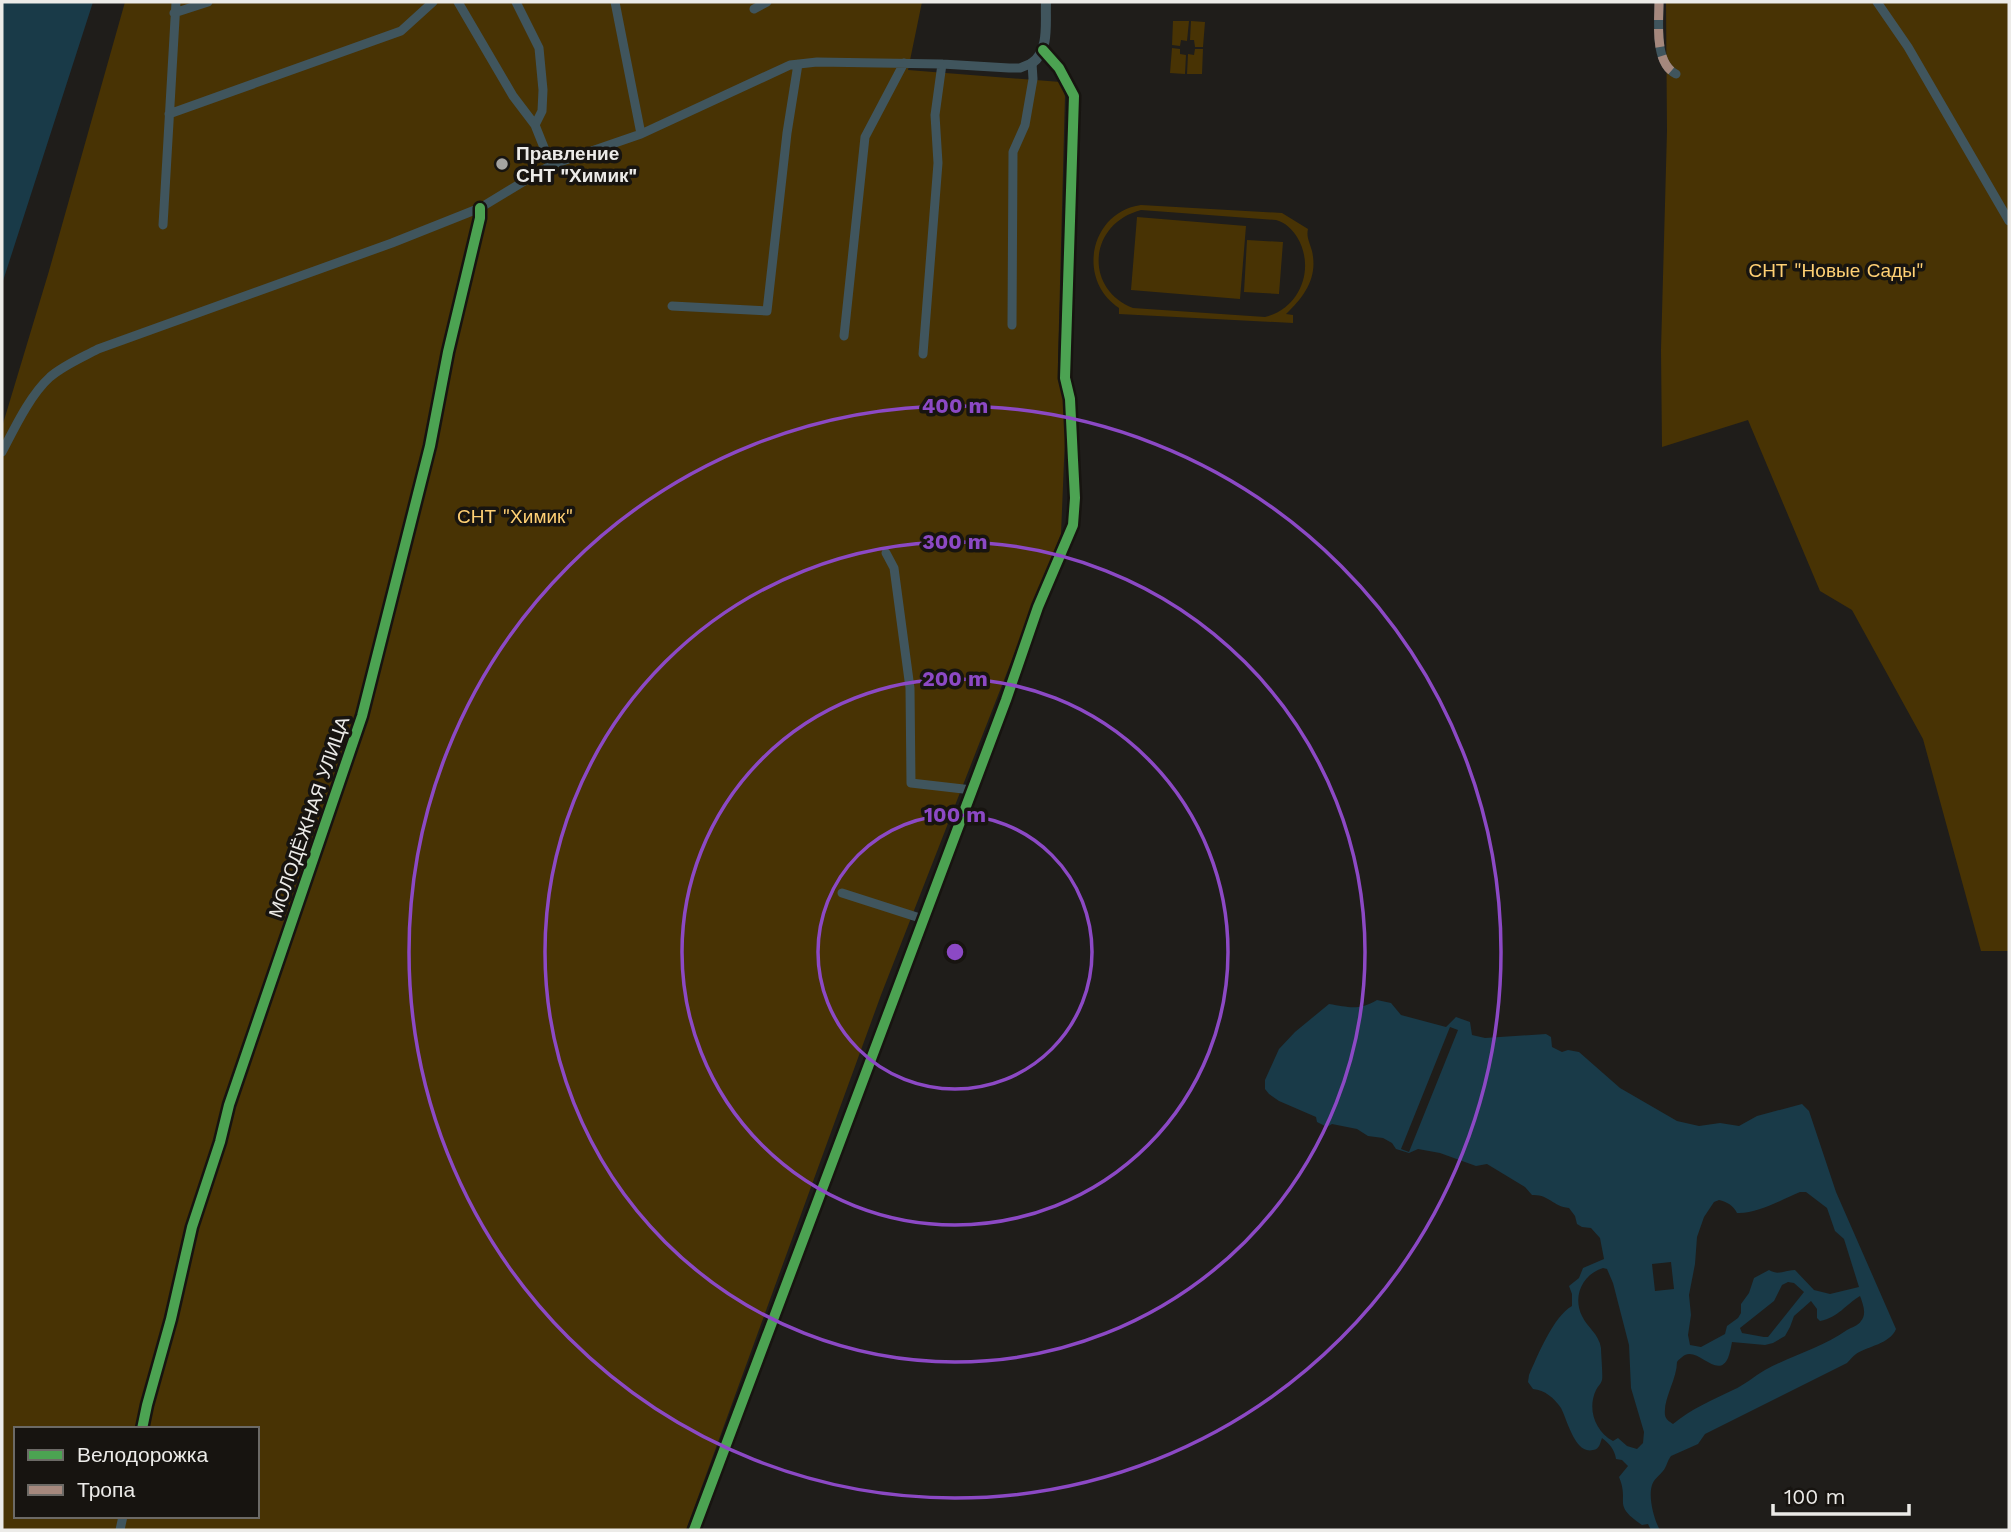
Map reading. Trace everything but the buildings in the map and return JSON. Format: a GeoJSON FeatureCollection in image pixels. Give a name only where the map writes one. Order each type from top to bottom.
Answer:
{"type":"FeatureCollection","features":[{"type":"Feature","properties":{"kind":"street"},"geometry":{"type":"LineString","coordinates":[[163,225],[176,2]]}},
{"type":"Feature","properties":{"kind":"street"},"geometry":{"type":"LineString","coordinates":[[174,13],[208,2]]}},
{"type":"Feature","properties":{"kind":"street"},"geometry":{"type":"LineString","coordinates":[[169,114],[401,31],[433,2]]}},
{"type":"Feature","properties":{"kind":"street"},"geometry":{"type":"LineString","coordinates":[[457,2],[513,96],[535,125],[551,165]]}},
{"type":"Feature","properties":{"kind":"street"},"geometry":{"type":"LineString","coordinates":[[516,2],[539,48],[542,111],[535,125]]}},
{"type":"Feature","properties":{"kind":"street"},"geometry":{"type":"LineString","coordinates":[[615,2],[641,134]]}},
{"type":"Feature","properties":{"kind":"street"},"geometry":{"type":"LineString","coordinates":[[754,9],[767,2]]}},
{"type":"Feature","properties":{"kind":"street"},"geometry":{"type":"LineString","coordinates":[[2,452],[22,415],[48,379],[98,349],[480,208],[551,165],[641,134],[790,65],[817,62],[904,63],[1020,68],[1032,63],[1043,50],[1046,2]]}},
{"type":"Feature","properties":{"kind":"street"},"geometry":{"type":"LineString","coordinates":[[1659,2],[1662,55],[1666,66],[1676,74]]}},
{"type":"Feature","properties":{"kind":"street"},"geometry":{"type":"LineString","coordinates":[[1877,2],[1908,47],[2009,221]]}},
{"type":"Feature","properties":{"kind":"street"},"geometry":{"type":"LineString","coordinates":[[694,1530],[1038,607],[1073,525],[1075,498],[1070,399],[1065,378],[1074,96],[1059,68],[1043,50]]}},
{"type":"Feature","properties":{"kind":"street"},"geometry":{"type":"LineString","coordinates":[[844,336],[865,136],[904,63]]}},
{"type":"Feature","properties":{"kind":"street"},"geometry":{"type":"LineString","coordinates":[[1012,325],[1013,152],[1025,125],[1033,79],[1032,63]]}},
{"type":"Feature","properties":{"kind":"street"},"geometry":{"type":"LineString","coordinates":[[672,306],[767,311],[787,132],[798,64]]}},
{"type":"Feature","properties":{"kind":"street"},"geometry":{"type":"LineString","coordinates":[[923,354],[938,163],[935,115],[942,64]]}},
{"type":"Feature","properties":{"kind":"street","name":"МОЛОДЁЖНАЯ УЛИЦА"},"geometry":{"type":"LineString","coordinates":[[142,1427],[192,1227],[220,1142],[229,1105],[363,709],[430,446],[480,208]]}},
{"type":"Feature","properties":{"kind":"street"},"geometry":{"type":"LineString","coordinates":[[886,552],[894,568],[909,688],[911,783],[972,790]]}},
{"type":"Feature","properties":{"kind":"street"},"geometry":{"type":"LineString","coordinates":[[842,893],[923,919]]}},
{"type":"Feature","properties":{"kind":"green space","name":"СНТ \"Химик\""},"geometry":{"type":"Polygon","coordinates":[[[125,2],[922,2],[908,70],[1061,82],[1065,96],[1058,360],[1066,413],[1061,534],[881,995],[686,1530],[2,1530],[2,427],[125,2]]]}},
{"type":"Feature","properties":{"kind":"green space","name":"СНТ \"Новые Сады\""},"geometry":{"type":"Polygon","coordinates":[[[1666,2],[2009,2],[2009,951],[1981,951],[1923,739],[1852,610],[1820,591],[1748,420],[1662,447],[1661,350],[1667,131],[1666,2]]]}},
{"type":"Feature","properties":{"kind":"green space"},"geometry":{"type":"Polygon","coordinates":[[[1173,21],[1189,21],[1187,41],[1181,40],[1180,46],[1172,45],[1173,21]]]}},
{"type":"Feature","properties":{"kind":"green space"},"geometry":{"type":"Polygon","coordinates":[[[1191,21],[1205,22],[1203,47],[1195,47],[1194,40],[1190,40],[1191,21]]]}},
{"type":"Feature","properties":{"kind":"green space"},"geometry":{"type":"Polygon","coordinates":[[[1172,48],[1180,49],[1180,54],[1186,55],[1185,74],[1170,73],[1172,48]]]}},
{"type":"Feature","properties":{"kind":"green space"},"geometry":{"type":"Polygon","coordinates":[[[1195,49],[1203,49],[1202,74],[1187,74],[1188,54],[1194,55],[1195,49]]]}},
{"type":"Feature","properties":{"kind":"green space"},"geometry":{"type":"Polygon","coordinates":[[[1141,205],[1282,213],[1308,229],[1313,269],[1304,293],[1286,314],[1293,315],[1293,323],[1119,314],[1119,308],[1106,296],[1097,281],[1094,265],[1100,233],[1110,220],[1124,210],[1141,205]],[[1141,210],[1123,217],[1110,229],[1102,242],[1100,272],[1106,287],[1117,299],[1133,308],[1265,317],[1277,313],[1296,296],[1304,274],[1303,249],[1297,237],[1288,227],[1276,220],[1141,210]]]}},
{"type":"Feature","properties":{"kind":"green space"},"geometry":{"type":"Polygon","coordinates":[[[1137,217],[1246,226],[1240,299],[1131,290],[1137,217]]]}},
{"type":"Feature","properties":{"kind":"green space"},"geometry":{"type":"Polygon","coordinates":[[[1247,240],[1283,242],[1279,294],[1244,292],[1247,240]]]}},
{"type":"Feature","properties":{"kind":"water"},"geometry":{"type":"Polygon","coordinates":[[[2,2],[93,2],[2,284],[2,2]]]}},
{"type":"Feature","properties":{"kind":"water"},"geometry":{"type":"Polygon","coordinates":[[[1377,1000],[1391,1003],[1401,1015],[1446,1027],[1456,1017],[1470,1022],[1472,1035],[1485,1038],[1546,1034],[1551,1037],[1552,1047],[1562,1052],[1579,1052],[1620,1088],[1677,1121],[1699,1126],[1720,1123],[1739,1126],[1757,1116],[1802,1104],[1809,1111],[1836,1192],[1896,1329],[1893,1334],[1856,1354],[1847,1363],[1705,1434],[1698,1444],[1671,1456],[1651,1490],[1652,1508],[1660,1530],[1651,1530],[1648,1524],[1642,1525],[1627,1512],[1623,1503],[1619,1477],[1628,1466],[1622,1460],[1616,1459],[1611,1447],[1602,1438],[1595,1449],[1587,1450],[1581,1447],[1572,1435],[1558,1404],[1545,1393],[1533,1389],[1528,1382],[1547,1337],[1565,1311],[1572,1306],[1569,1286],[1579,1278],[1583,1268],[1604,1259],[1600,1238],[1591,1228],[1577,1224],[1569,1208],[1543,1196],[1532,1195],[1525,1187],[1487,1164],[1476,1166],[1440,1153],[1418,1149],[1409,1153],[1396,1149],[1383,1138],[1368,1136],[1357,1129],[1332,1124],[1327,1127],[1317,1122],[1316,1117],[1279,1101],[1265,1089],[1265,1080],[1279,1049],[1329,1004],[1353,1007],[1364,1006],[1377,1000]],[[1800,1192],[1761,1209],[1737,1213],[1732,1206],[1719,1200],[1714,1202],[1704,1217],[1697,1237],[1689,1295],[1690,1345],[1701,1347],[1725,1334],[1727,1326],[1741,1313],[1741,1304],[1749,1293],[1754,1278],[1769,1270],[1779,1273],[1795,1270],[1814,1290],[1830,1294],[1859,1287],[1844,1239],[1835,1231],[1827,1208],[1806,1192],[1800,1192]],[[1607,1269],[1596,1271],[1581,1287],[1578,1301],[1582,1316],[1601,1348],[1602,1380],[1593,1397],[1594,1419],[1607,1437],[1613,1441],[1618,1438],[1627,1446],[1637,1449],[1643,1443],[1644,1432],[1631,1388],[1629,1345],[1607,1269]],[[1794,1283],[1782,1285],[1774,1301],[1740,1328],[1742,1333],[1768,1337],[1804,1292],[1794,1283]],[[1860,1296],[1837,1314],[1820,1321],[1817,1318],[1817,1309],[1811,1301],[1794,1316],[1785,1336],[1773,1343],[1765,1345],[1732,1342],[1728,1358],[1719,1366],[1690,1354],[1684,1356],[1677,1362],[1666,1402],[1666,1418],[1673,1424],[1694,1409],[1737,1388],[1765,1370],[1857,1325],[1864,1312],[1860,1296]]]}},
{"type":"Feature","properties":{"kind":"pier"},"geometry":{"type":"Polygon","coordinates":[[[1450,1027],[1458,1030],[1409,1152],[1401,1149],[1450,1027]]]}},
{"type":"Feature","properties":{"kind":"pier"},"geometry":{"type":"Polygon","coordinates":[[[1671,1262],[1674,1289],[1655,1291],[1652,1264],[1671,1262]]]}},
{"type":"Feature","properties":{"kind":"marked path"},"geometry":{"type":"LineString","coordinates":[[1659,2],[1661,52],[1669,69],[1676,74]]}},
{"type":"Feature","properties":{"kind":"cycle path"},"geometry":{"type":"LineString","coordinates":[[694,1530],[1006,700],[1038,607],[1073,525],[1075,498],[1070,399],[1065,378],[1074,96],[1059,68],[1043,50]]}},
{"type":"Feature","properties":{"kind":"cycle path"},"geometry":{"type":"LineString","coordinates":[[142,1427],[192,1227],[220,1142],[229,1105],[362,716],[430,446],[480,208]]}},
{"type":"Feature","properties":{"kind":"place","name":"Правление СНТ \"Химик\""},"geometry":{"type":"Point","coordinates":[502,164]}}]}
